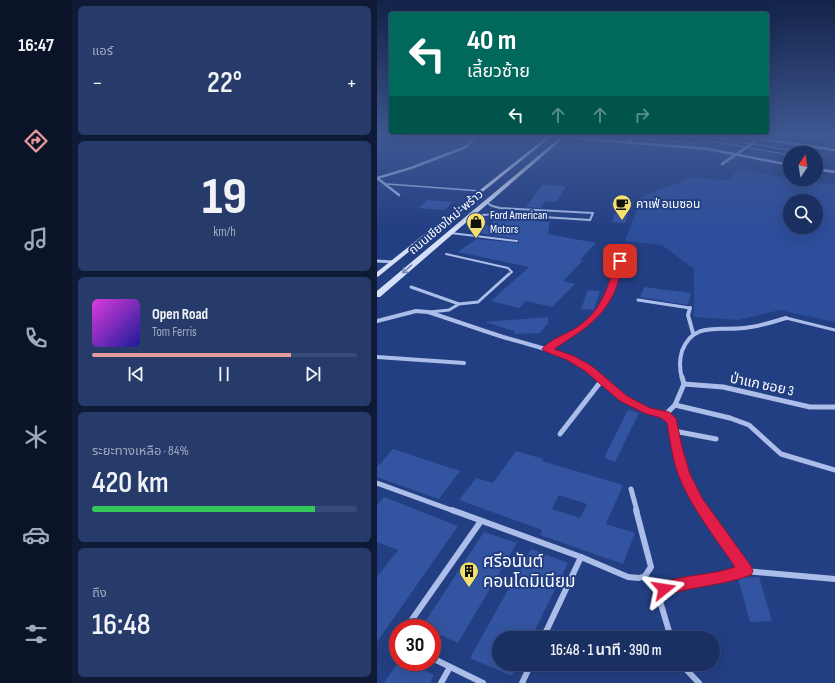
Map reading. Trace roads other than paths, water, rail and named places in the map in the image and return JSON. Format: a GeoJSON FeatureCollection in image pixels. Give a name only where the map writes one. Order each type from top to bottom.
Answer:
{"type":"FeatureCollection","features":[{"type":"Feature","properties":{"kind":"main road","name":"ถนนเชียงใหม่-พร้าว"},"geometry":{"type":"LineString","coordinates":[[377,275],[511,167]]}},
{"type":"Feature","properties":{"kind":"main road","name":"ถนนเชียงใหม่-พร้าว"},"geometry":{"type":"LineString","coordinates":[[377,295],[527,167]]}},
{"type":"Feature","properties":{"kind":"street"},"geometry":{"type":"LineString","coordinates":[[377,178],[414,167]]}},
{"type":"Feature","properties":{"kind":"street"},"geometry":{"type":"LineString","coordinates":[[823,170],[835,172]]}},
{"type":"Feature","properties":{"kind":"street"},"geometry":{"type":"LineString","coordinates":[[377,178],[387,184],[399,195]]}},
{"type":"Feature","properties":{"kind":"street"},"geometry":{"type":"LineString","coordinates":[[377,261],[393,262]]}},
{"type":"Feature","properties":{"kind":"street"},"geometry":{"type":"LineString","coordinates":[[547,349],[581,329],[599,312],[609,296],[620,261]]}},
{"type":"Feature","properties":{"kind":"street"},"geometry":{"type":"LineString","coordinates":[[690,308],[688,315],[693,333]]}},
{"type":"Feature","properties":{"kind":"street"},"geometry":{"type":"LineString","coordinates":[[377,321],[416,311],[428,312],[504,337],[547,349],[570,358],[589,368],[624,398],[647,411],[665,415],[673,421],[676,447],[684,474],[698,502],[745,571]]}},
{"type":"Feature","properties":{"kind":"street"},"geometry":{"type":"LineString","coordinates":[[665,415],[675,405],[684,384],[678,364],[686,340],[693,333],[706,330],[737,330],[762,326],[785,318]]}},
{"type":"Feature","properties":{"kind":"street"},"geometry":{"type":"LineString","coordinates":[[377,357],[464,363]]}},
{"type":"Feature","properties":{"kind":"street"},"geometry":{"type":"LineString","coordinates":[[560,434],[602,380]]}},
{"type":"Feature","properties":{"kind":"street","name":"ป่าแก ซอย 3"},"geometry":{"type":"LineString","coordinates":[[684,384],[723,387],[810,407],[835,407]]}},
{"type":"Feature","properties":{"kind":"street"},"geometry":{"type":"LineString","coordinates":[[675,405],[730,418],[749,425],[781,454],[835,470]]}},
{"type":"Feature","properties":{"kind":"street"},"geometry":{"type":"LineString","coordinates":[[674,431],[716,439]]}},
{"type":"Feature","properties":{"kind":"street"},"geometry":{"type":"LineString","coordinates":[[377,483],[581,557],[627,577],[644,578],[649,573],[651,567],[631,489]]}},
{"type":"Feature","properties":{"kind":"street"},"geometry":{"type":"LineString","coordinates":[[412,619],[481,521]]}},
{"type":"Feature","properties":{"kind":"street"},"geometry":{"type":"LineString","coordinates":[[546,631],[581,557]]}},
{"type":"Feature","properties":{"kind":"street"},"geometry":{"type":"LineString","coordinates":[[669,631],[660,601],[664,589],[675,585],[730,576],[745,571],[835,579]]}},
{"type":"Feature","properties":{"kind":"street"},"geometry":{"type":"LineString","coordinates":[[441,662],[483,683]]}},
{"type":"Feature","properties":{"kind":"street"},"geometry":{"type":"LineString","coordinates":[[441,683],[451,667]]}},
{"type":"Feature","properties":{"kind":"street"},"geometry":{"type":"LineString","coordinates":[[522,683],[528,671]]}},
{"type":"Feature","properties":{"kind":"street"},"geometry":{"type":"LineString","coordinates":[[688,671],[699,683]]}},
{"type":"Feature","properties":{"kind":"lane"},"geometry":{"type":"LineString","coordinates":[[387,184],[481,191]]}},
{"type":"Feature","properties":{"kind":"lane"},"geometry":{"type":"LineString","coordinates":[[469,217],[495,214],[589,220],[593,213],[500,208],[492,206],[486,202]]}},
{"type":"Feature","properties":{"kind":"lane"},"geometry":{"type":"LineString","coordinates":[[495,214],[500,208]]}},
{"type":"Feature","properties":{"kind":"lane"},"geometry":{"type":"LineString","coordinates":[[538,217],[542,210]]}},
{"type":"Feature","properties":{"kind":"lane"},"geometry":{"type":"LineString","coordinates":[[450,232],[517,241]]}},
{"type":"Feature","properties":{"kind":"lane"},"geometry":{"type":"LineString","coordinates":[[428,312],[449,310],[459,304],[478,302],[512,272],[508,268],[445,254]]}},
{"type":"Feature","properties":{"kind":"lane"},"geometry":{"type":"LineString","coordinates":[[411,287],[459,304]]}},
{"type":"Feature","properties":{"kind":"lane"},"geometry":{"type":"LineString","coordinates":[[638,300],[690,308]]}},
{"type":"Feature","properties":{"kind":"lane"},"geometry":{"type":"LineString","coordinates":[[785,318],[835,330]]}},
{"type":"Feature","properties":{"kind":"place","name":"คาเฟ่ อเมซอน"},"geometry":{"type":"Point","coordinates":[622,221]}},
{"type":"Feature","properties":{"kind":"place","name":"Ford American Motors"},"geometry":{"type":"Point","coordinates":[476,239]}},
{"type":"Feature","properties":{"kind":"place","name":"ศรีอนันต์ คอนโดมิเนียม"},"geometry":{"type":"Point","coordinates":[469,588]}}]}
